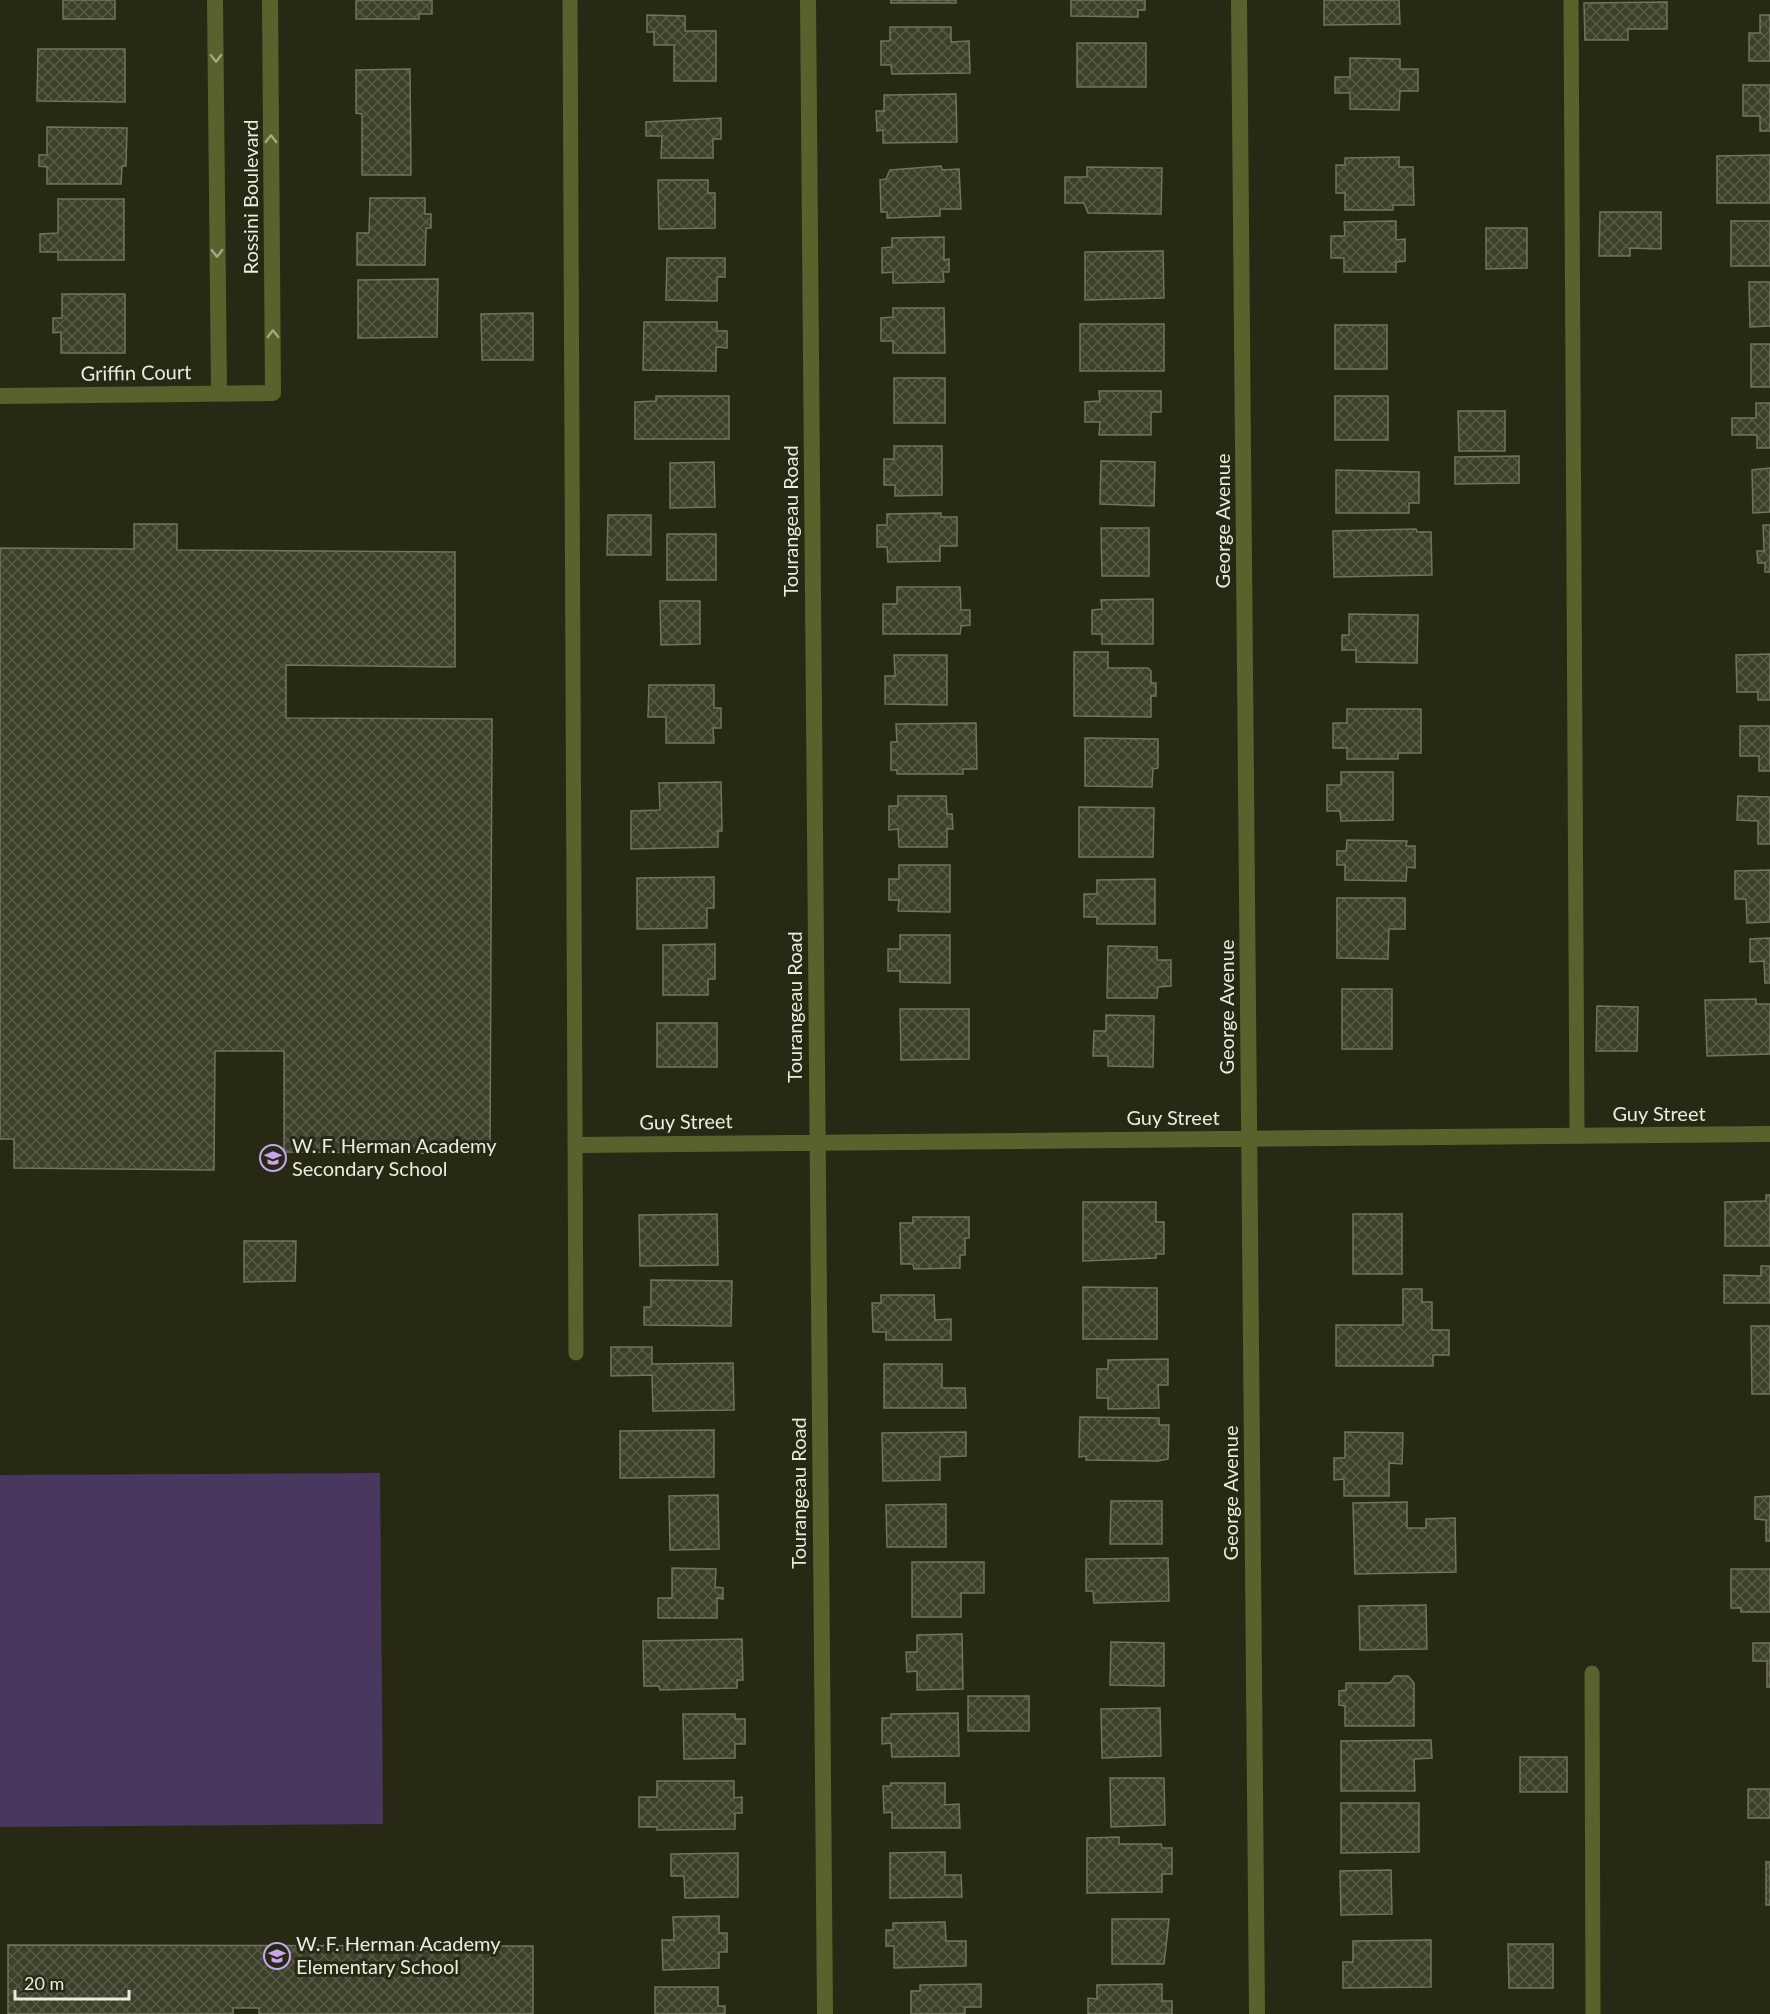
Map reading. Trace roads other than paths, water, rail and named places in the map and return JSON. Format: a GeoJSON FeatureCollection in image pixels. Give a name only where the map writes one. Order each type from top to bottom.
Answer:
{"type":"FeatureCollection","features":[{"type":"Feature","properties":{"kind":"street","name":"Rossini Boulevard"},"geometry":{"type":"LineString","coordinates":[[215,0],[219,392]]}},
{"type":"Feature","properties":{"kind":"street","name":"Rossini Boulevard"},"geometry":{"type":"LineString","coordinates":[[270,0],[273,393]]}},
{"type":"Feature","properties":{"kind":"street","name":"Tourangeau Road"},"geometry":{"type":"LineString","coordinates":[[808,0],[825,2014]]}},
{"type":"Feature","properties":{"kind":"street","name":"George Avenue"},"geometry":{"type":"LineString","coordinates":[[1239,0],[1257,2014]]}},
{"type":"Feature","properties":{"kind":"street","name":"Griffin Court"},"geometry":{"type":"LineString","coordinates":[[0,396],[273,393]]}},
{"type":"Feature","properties":{"kind":"street","name":"Guy Street"},"geometry":{"type":"LineString","coordinates":[[576,1145],[1770,1134]]}},
{"type":"Feature","properties":{"kind":"lane"},"geometry":{"type":"LineString","coordinates":[[570,0],[576,1353]]}},
{"type":"Feature","properties":{"kind":"lane"},"geometry":{"type":"LineString","coordinates":[[1571,0],[1577,1136]]}},
{"type":"Feature","properties":{"kind":"lane"},"geometry":{"type":"LineString","coordinates":[[1592,1673],[1593,2014]]}},
{"type":"Feature","properties":{"kind":"place","name":"W. F. Herman Academy Secondary School"},"geometry":{"type":"Point","coordinates":[273,1158]}},
{"type":"Feature","properties":{"kind":"place","name":"W. F. Herman Academy Elementary School"},"geometry":{"type":"Point","coordinates":[277,1956]}}]}
